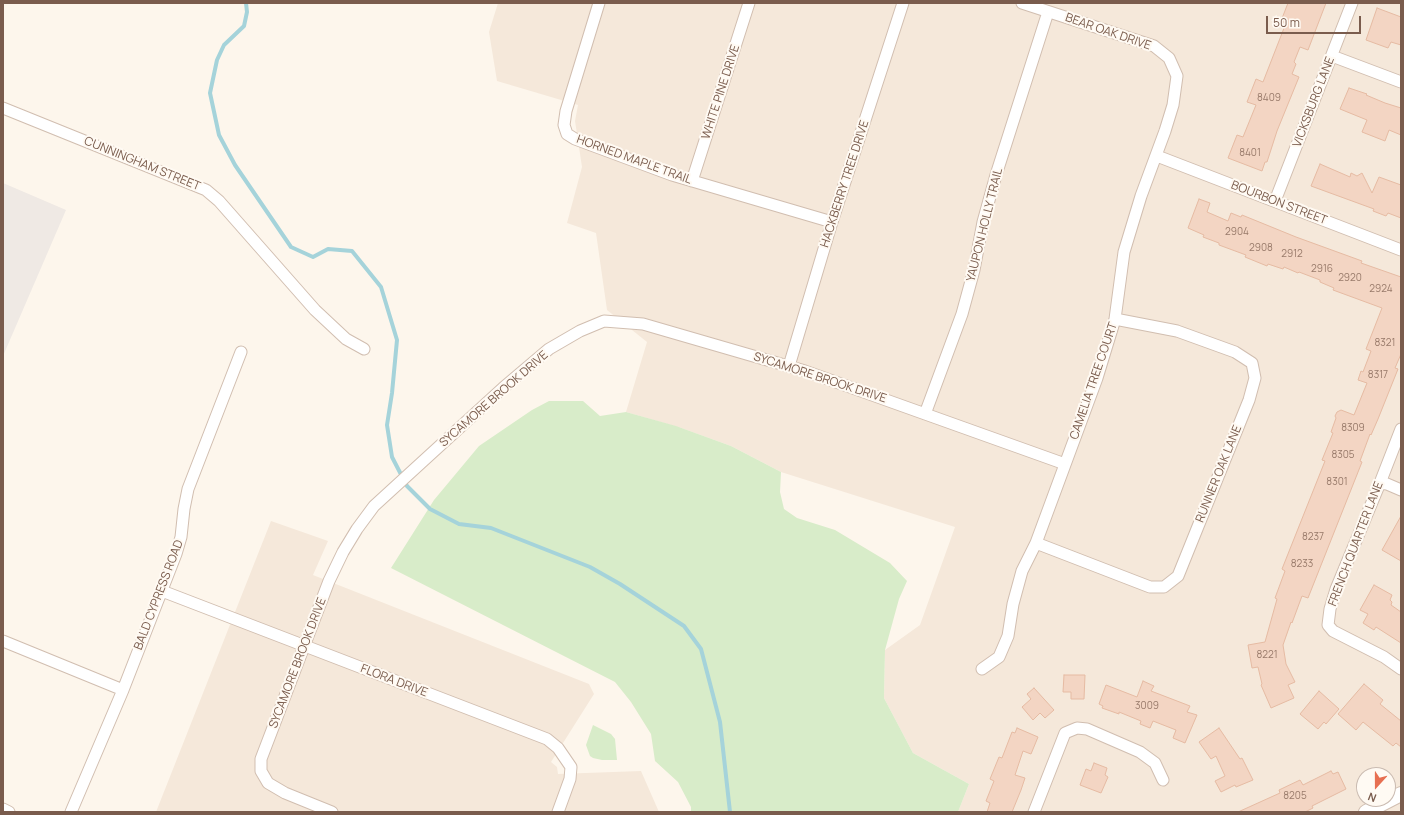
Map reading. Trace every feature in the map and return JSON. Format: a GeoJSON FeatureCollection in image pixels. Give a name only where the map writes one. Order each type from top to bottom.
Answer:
{"type":"FeatureCollection","features":[{"type":"Feature","properties":{"kind":"street","name":"HORNED MAPLE TRAIL"},"geometry":{"type":"LineString","coordinates":[[599,3],[566,111],[564,125],[567,134],[575,139],[672,175],[832,222]]}},
{"type":"Feature","properties":{"kind":"street","name":"WHITE PINE DRIVE"},"geometry":{"type":"LineString","coordinates":[[692,181],[749,3]]}},
{"type":"Feature","properties":{"kind":"street","name":"HACKBERRY TREE DRIVE"},"geometry":{"type":"LineString","coordinates":[[789,366],[832,222],[903,3]]}},
{"type":"Feature","properties":{"kind":"street","name":"BEAR OAK DRIVE"},"geometry":{"type":"LineString","coordinates":[[1022,3],[1154,46],[1169,58]]}},
{"type":"Feature","properties":{"kind":"street","name":"VICKSBURG LANE"},"geometry":{"type":"LineString","coordinates":[[1275,201],[1352,3]]}},
{"type":"Feature","properties":{"kind":"street","name":"YAUPON HOLLY TRAIL"},"geometry":{"type":"LineString","coordinates":[[925,414],[962,314],[974,270],[983,222],[996,175],[1048,12]]}},
{"type":"Feature","properties":{"kind":"street"},"geometry":{"type":"LineString","coordinates":[[1332,56],[1401,82]]}},
{"type":"Feature","properties":{"kind":"street","name":"CAMELIA TREE COURT"},"geometry":{"type":"LineString","coordinates":[[982,669],[999,657],[1008,636],[1013,604],[1022,571],[1036,543],[1097,378],[1115,319],[1124,252],[1141,196],[1157,156],[1173,105],[1177,76],[1169,58]]}},
{"type":"Feature","properties":{"kind":"street","name":"CUNNINGHAM STREET"},"geometry":{"type":"LineString","coordinates":[[3,108],[206,190],[219,201],[315,310],[346,339],[364,349]]}},
{"type":"Feature","properties":{"kind":"street","name":"BOURBON STREET"},"geometry":{"type":"LineString","coordinates":[[1157,156],[1401,250]]}},
{"type":"Feature","properties":{"kind":"street","name":"RUNNER OAK LANE"},"geometry":{"type":"LineString","coordinates":[[1036,543],[1150,587],[1164,587],[1178,576],[1249,400],[1255,378],[1252,363],[1235,352],[1177,331],[1115,319]]}},
{"type":"Feature","properties":{"kind":"street","name":"SYCAMORE BROOK DRIVE"},"geometry":{"type":"LineString","coordinates":[[332,812],[285,794],[268,783],[261,772],[261,759],[329,581],[343,552],[357,529],[374,506],[503,388],[549,349],[580,331],[604,321],[643,324],[789,366],[1065,464]]}},
{"type":"Feature","properties":{"kind":"street","name":"BALD CYPRESS ROAD"},"geometry":{"type":"LineString","coordinates":[[71,812],[162,591],[181,537],[188,489],[241,352]]}},
{"type":"Feature","properties":{"kind":"street","name":"FRENCH QUARTER LANE"},"geometry":{"type":"LineString","coordinates":[[1401,429],[1336,589],[1330,609],[1328,625],[1333,631],[1384,658],[1401,670]]}},
{"type":"Feature","properties":{"kind":"street"},"geometry":{"type":"LineString","coordinates":[[1380,483],[1387,484],[1401,490]]}},
{"type":"Feature","properties":{"kind":"street","name":"FLORA DRIVE"},"geometry":{"type":"LineString","coordinates":[[162,591],[547,739],[558,748],[571,767],[570,779],[558,812]]}},
{"type":"Feature","properties":{"kind":"street"},"geometry":{"type":"LineString","coordinates":[[3,641],[122,690]]}},
{"type":"Feature","properties":{"kind":"street"},"geometry":{"type":"LineString","coordinates":[[1034,812],[1055,755],[1065,733],[1076,728],[1087,729],[1140,752],[1155,763],[1163,780]]}},
{"type":"Feature","properties":{"kind":"street"},"geometry":{"type":"LineString","coordinates":[[1366,812],[1401,794]]}},
{"type":"Feature","properties":{"kind":"street"},"geometry":{"type":"LineString","coordinates":[[3,809],[10,812]]}},
{"type":"Feature","properties":{"kind":"shaded area"},"geometry":{"type":"Polygon","coordinates":[[[498,3],[1401,3],[1401,812],[958,812],[969,784],[913,753],[884,698],[885,650],[920,625],[955,527],[781,472],[731,446],[681,428],[626,412],[647,342],[607,310],[596,233],[567,223],[582,167],[575,121],[578,105],[497,81],[489,32],[498,3]]]}},
{"type":"Feature","properties":{"kind":"shaded area"},"geometry":{"type":"Polygon","coordinates":[[[3,183],[66,210],[3,356],[3,183]]]}},
{"type":"Feature","properties":{"kind":"shaded area"},"geometry":{"type":"Polygon","coordinates":[[[271,521],[328,541],[313,575],[589,684],[594,694],[551,762],[557,767],[558,774],[641,771],[659,812],[156,812],[271,521]]]}},
{"type":"Feature","properties":{"kind":"green space"},"geometry":{"type":"Polygon","coordinates":[[[549,401],[583,401],[600,416],[626,412],[676,426],[731,446],[781,472],[780,492],[784,509],[797,518],[835,530],[890,563],[907,581],[899,599],[885,650],[884,698],[913,753],[969,784],[958,812],[691,812],[691,807],[678,782],[655,761],[651,734],[631,702],[615,682],[391,568],[434,500],[479,446],[532,410],[549,401]]]}},
{"type":"Feature","properties":{"kind":"green space"},"geometry":{"type":"Polygon","coordinates":[[[593,725],[611,734],[615,739],[617,760],[602,760],[590,756],[586,745],[593,725]]]}},
{"type":"Feature","properties":{"kind":"building"},"geometry":{"type":"Polygon","coordinates":[[[1288,3],[1326,3],[1308,50],[1300,47],[1294,62],[1296,64],[1292,74],[1299,77],[1277,131],[1267,162],[1265,162],[1262,171],[1228,158],[1237,135],[1243,137],[1256,105],[1247,102],[1256,79],[1263,82],[1286,23],[1281,21],[1288,3]]]}},
{"type":"Feature","properties":{"kind":"building"},"geometry":{"type":"Polygon","coordinates":[[[1377,8],[1401,17],[1401,45],[1391,42],[1388,48],[1366,40],[1377,8]]]}},
{"type":"Feature","properties":{"kind":"building"},"geometry":{"type":"Polygon","coordinates":[[[1349,88],[1401,108],[1401,135],[1389,130],[1385,141],[1362,132],[1367,120],[1340,109],[1349,88]]]}},
{"type":"Feature","properties":{"kind":"building"},"geometry":{"type":"Polygon","coordinates":[[[1320,164],[1350,177],[1351,173],[1357,176],[1362,173],[1372,193],[1379,177],[1401,185],[1401,218],[1388,213],[1386,216],[1373,211],[1374,209],[1311,186],[1320,164]]]}},
{"type":"Feature","properties":{"kind":"building"},"geometry":{"type":"Polygon","coordinates":[[[1199,199],[1210,203],[1207,212],[1228,221],[1231,213],[1241,217],[1242,215],[1296,237],[1362,261],[1361,263],[1401,277],[1401,354],[1395,368],[1398,369],[1371,435],[1370,434],[1360,461],[1362,462],[1308,598],[1302,596],[1283,645],[1286,664],[1295,682],[1288,685],[1294,698],[1271,708],[1261,685],[1258,667],[1252,668],[1248,645],[1265,642],[1277,599],[1275,598],[1285,571],[1282,569],[1325,461],[1322,460],[1333,433],[1331,432],[1336,418],[1335,416],[1337,412],[1341,410],[1354,415],[1367,383],[1358,380],[1361,371],[1363,372],[1371,351],[1366,349],[1382,308],[1333,290],[1334,288],[1320,282],[1320,280],[1299,272],[1298,273],[1284,267],[1283,269],[1268,264],[1267,266],[1245,257],[1246,255],[1219,245],[1219,243],[1203,237],[1204,235],[1188,228],[1199,199]]]}},
{"type":"Feature","properties":{"kind":"building"},"geometry":{"type":"Polygon","coordinates":[[[1401,516],[1401,561],[1382,550],[1401,516]]]}},
{"type":"Feature","properties":{"kind":"building"},"geometry":{"type":"Polygon","coordinates":[[[1374,585],[1392,595],[1390,600],[1392,602],[1391,605],[1401,612],[1401,643],[1376,627],[1374,630],[1363,623],[1368,614],[1360,610],[1374,585]]]}},
{"type":"Feature","properties":{"kind":"building"},"geometry":{"type":"Polygon","coordinates":[[[1064,675],[1085,675],[1084,699],[1071,699],[1071,692],[1063,692],[1064,675]]]}},
{"type":"Feature","properties":{"kind":"building"},"geometry":{"type":"Polygon","coordinates":[[[1143,681],[1154,686],[1151,691],[1190,706],[1187,712],[1197,715],[1185,743],[1173,738],[1176,730],[1153,721],[1150,728],[1140,724],[1141,721],[1119,712],[1119,714],[1102,708],[1103,706],[1099,704],[1106,685],[1137,697],[1143,681]]]}},
{"type":"Feature","properties":{"kind":"building"},"geometry":{"type":"Polygon","coordinates":[[[1364,684],[1383,700],[1380,704],[1401,721],[1401,747],[1396,743],[1393,746],[1363,722],[1356,730],[1338,714],[1364,684]]]}},
{"type":"Feature","properties":{"kind":"building"},"geometry":{"type":"Polygon","coordinates":[[[1034,688],[1054,710],[1045,718],[1040,713],[1033,720],[1022,707],[1031,699],[1027,694],[1034,688]]]}},
{"type":"Feature","properties":{"kind":"building"},"geometry":{"type":"Polygon","coordinates":[[[1319,691],[1339,709],[1326,724],[1324,722],[1318,729],[1300,714],[1319,691]]]}},
{"type":"Feature","properties":{"kind":"building"},"geometry":{"type":"Polygon","coordinates":[[[1017,728],[1038,737],[1031,754],[1023,751],[1015,775],[1025,778],[1021,790],[1012,812],[987,812],[990,803],[986,801],[994,781],[990,779],[999,757],[1002,758],[1012,732],[1015,733],[1017,728]]]}},
{"type":"Feature","properties":{"kind":"building"},"geometry":{"type":"Polygon","coordinates":[[[1219,728],[1240,759],[1242,758],[1253,780],[1236,787],[1235,785],[1221,792],[1215,781],[1225,776],[1216,756],[1211,759],[1199,742],[1219,728]]]}},
{"type":"Feature","properties":{"kind":"building"},"geometry":{"type":"Polygon","coordinates":[[[1094,763],[1107,768],[1105,775],[1108,777],[1101,793],[1080,785],[1086,769],[1091,771],[1094,763]]]}},
{"type":"Feature","properties":{"kind":"building"},"geometry":{"type":"Polygon","coordinates":[[[1331,771],[1333,774],[1338,772],[1346,789],[1312,806],[1313,808],[1305,812],[1238,812],[1280,793],[1279,790],[1300,780],[1303,785],[1331,771]]]}},
{"type":"Feature","properties":{"kind":"waterway"},"geometry":{"type":"LineString","coordinates":[[246,3],[247,12],[244,26],[224,45],[217,60],[210,93],[219,135],[235,165],[291,247],[313,257],[328,249],[352,251],[381,287],[397,340],[392,393],[387,425],[392,457],[407,486],[430,509],[459,524],[491,528],[590,567],[620,584],[684,626],[701,649],[720,722],[730,812]]}}]}
